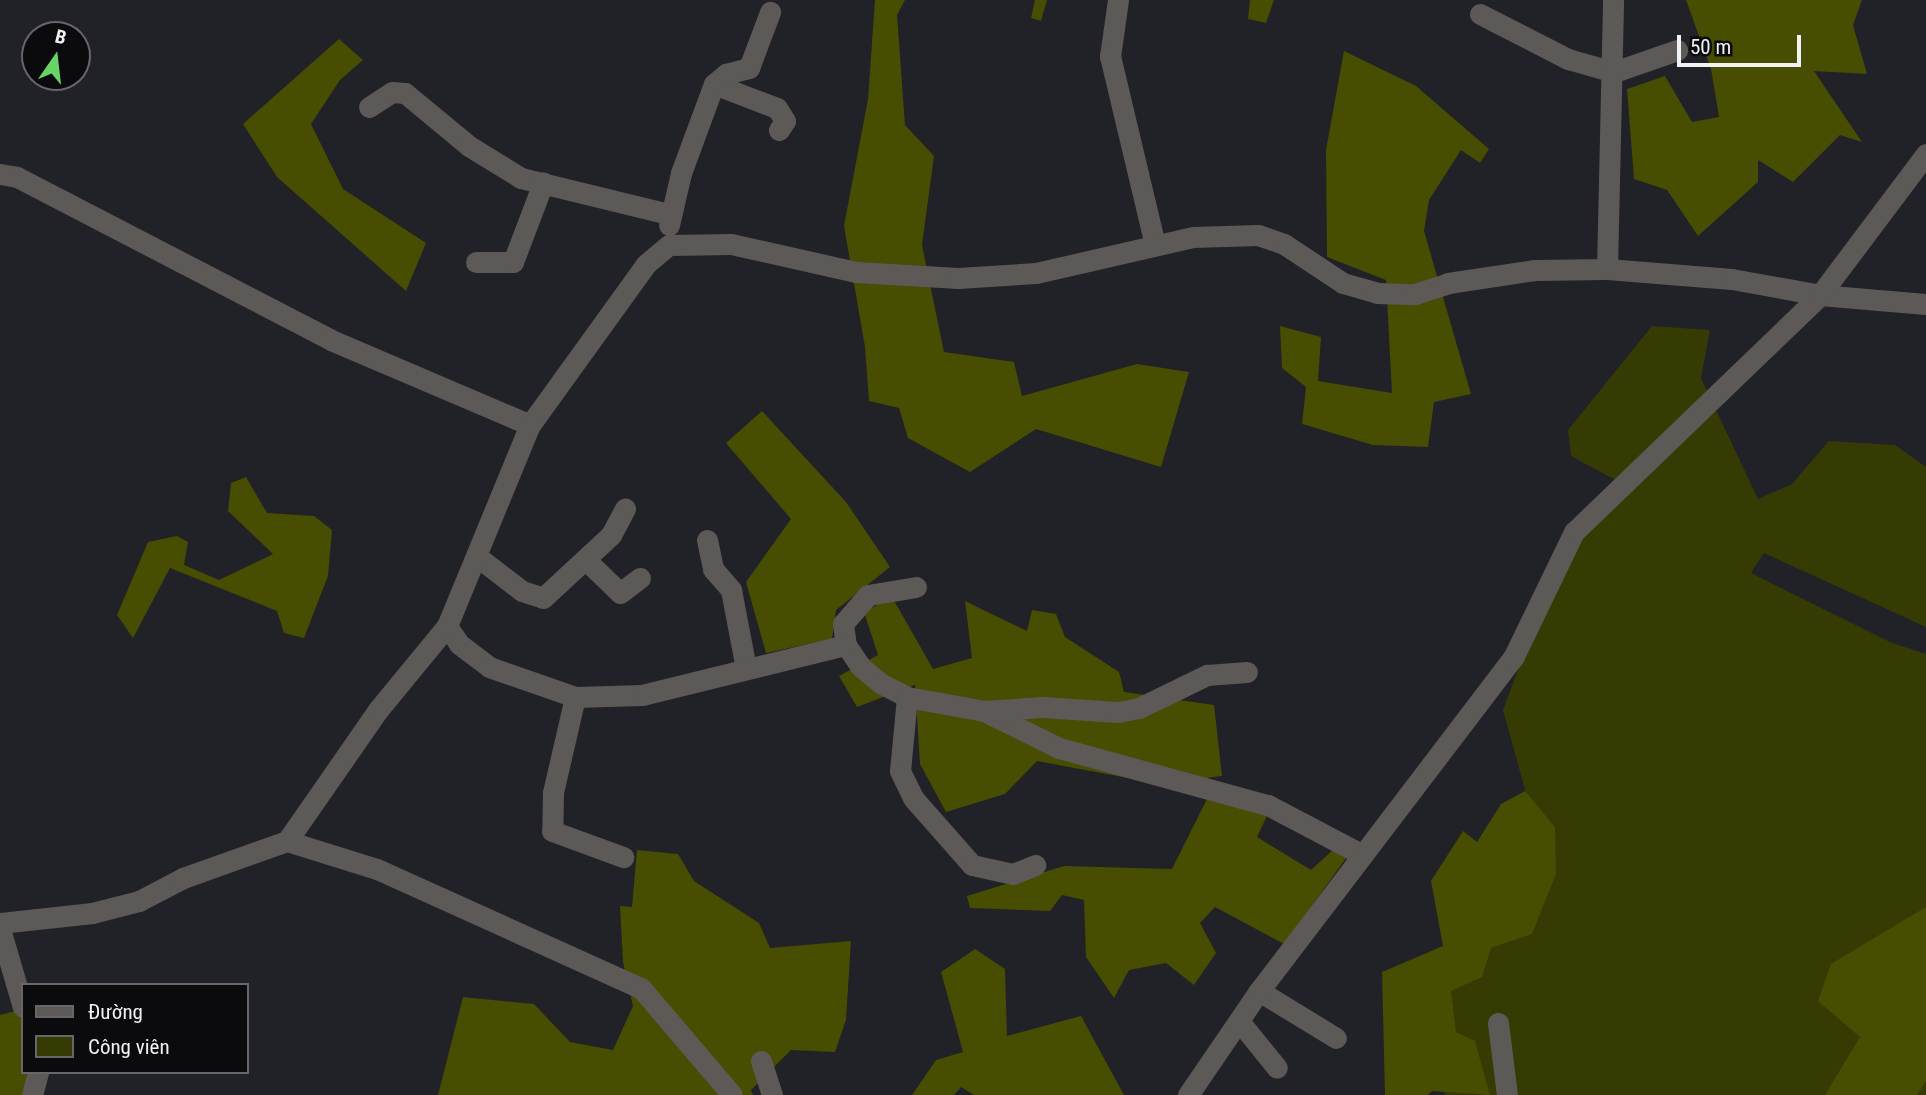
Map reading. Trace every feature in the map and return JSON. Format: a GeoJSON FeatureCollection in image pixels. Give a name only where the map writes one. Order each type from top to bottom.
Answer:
{"type":"FeatureCollection","features":[{"type":"Feature","properties":{"kind":"street"},"geometry":{"type":"LineString","coordinates":[[1118,0],[1110,56],[1154,245]]}},
{"type":"Feature","properties":{"kind":"street"},"geometry":{"type":"LineString","coordinates":[[1607,269],[1614,0]]}},
{"type":"Feature","properties":{"kind":"street"},"geometry":{"type":"LineString","coordinates":[[669,245],[669,214],[713,84],[726,74],[749,68],[770,12]]}},
{"type":"Feature","properties":{"kind":"street"},"geometry":{"type":"LineString","coordinates":[[1480,14],[1568,59],[1614,72],[1677,50]]}},
{"type":"Feature","properties":{"kind":"street"},"geometry":{"type":"LineString","coordinates":[[713,84],[777,108],[785,121],[779,130]]}},
{"type":"Feature","properties":{"kind":"street"},"geometry":{"type":"LineString","coordinates":[[369,107],[393,92],[405,93],[469,146],[521,178],[669,214]]}},
{"type":"Feature","properties":{"kind":"street"},"geometry":{"type":"LineString","coordinates":[[1188,1095],[1259,991],[1513,659],[1573,532],[1819,295],[1926,154]]}},
{"type":"Feature","properties":{"kind":"street"},"geometry":{"type":"LineString","coordinates":[[0,174],[17,177],[331,340],[530,425]]}},
{"type":"Feature","properties":{"kind":"street"},"geometry":{"type":"LineString","coordinates":[[476,262],[513,262],[543,183]]}},
{"type":"Feature","properties":{"kind":"street"},"geometry":{"type":"LineString","coordinates":[[0,923],[92,913],[139,901],[183,878],[287,841],[379,710],[447,626],[479,558],[530,425],[646,264],[669,245],[731,243],[856,272],[958,278],[1036,273],[1193,237],[1258,235],[1284,244],[1343,283],[1377,293],[1415,294],[1448,283],[1535,271],[1607,269],[1732,279],[1819,295],[1926,304]]}},
{"type":"Feature","properties":{"kind":"street"},"geometry":{"type":"LineString","coordinates":[[479,558],[522,591],[543,598],[611,535],[625,509]]}},
{"type":"Feature","properties":{"kind":"street"},"geometry":{"type":"LineString","coordinates":[[706,540],[713,569],[731,590],[746,670]]}},
{"type":"Feature","properties":{"kind":"street"},"geometry":{"type":"LineString","coordinates":[[586,560],[620,593],[640,578]]}},
{"type":"Feature","properties":{"kind":"street"},"geometry":{"type":"LineString","coordinates":[[916,587],[892,589],[861,601],[843,624],[846,645],[860,666],[880,683],[907,697],[984,711],[1030,707],[1118,712],[1139,708],[1207,675],[1247,672]]}},
{"type":"Feature","properties":{"kind":"street"},"geometry":{"type":"LineString","coordinates":[[447,626],[460,644],[489,667],[575,697],[642,695],[846,645]]}},
{"type":"Feature","properties":{"kind":"street"},"geometry":{"type":"LineString","coordinates":[[575,697],[553,792],[552,831],[623,857]]}},
{"type":"Feature","properties":{"kind":"street"},"geometry":{"type":"LineString","coordinates":[[907,697],[900,771],[913,798],[972,865],[1013,874],[1035,865]]}},
{"type":"Feature","properties":{"kind":"street"},"geometry":{"type":"LineString","coordinates":[[984,711],[1059,748],[1268,805],[1363,855]]}},
{"type":"Feature","properties":{"kind":"street"},"geometry":{"type":"LineString","coordinates":[[287,841],[377,869],[641,988],[732,1095]]}},
{"type":"Feature","properties":{"kind":"street"},"geometry":{"type":"LineString","coordinates":[[0,929],[21,1000]]}},
{"type":"Feature","properties":{"kind":"street"},"geometry":{"type":"LineString","coordinates":[[1259,991],[1336,1038]]}},
{"type":"Feature","properties":{"kind":"street"},"geometry":{"type":"LineString","coordinates":[[1239,1021],[1277,1068]]}},
{"type":"Feature","properties":{"kind":"street"},"geometry":{"type":"LineString","coordinates":[[1498,1023],[1507,1095]]}},
{"type":"Feature","properties":{"kind":"street"},"geometry":{"type":"LineString","coordinates":[[761,1061],[772,1095]]}},
{"type":"Feature","properties":{"kind":"street"},"geometry":{"type":"LineString","coordinates":[[32,1095],[37,1074]]}},
{"type":"Feature","properties":{"kind":"green space"},"geometry":{"type":"Polygon","coordinates":[[[875,0],[905,0],[897,15],[905,125],[934,156],[922,245],[944,352],[1014,362],[1022,396],[1137,364],[1189,372],[1161,467],[1036,429],[970,472],[908,438],[899,408],[869,401],[865,347],[844,226],[868,99],[875,0]]]}},
{"type":"Feature","properties":{"kind":"green space"},"geometry":{"type":"Polygon","coordinates":[[[1035,0],[1047,0],[1041,21],[1031,18],[1035,0]]]}},
{"type":"Feature","properties":{"kind":"green space"},"geometry":{"type":"Polygon","coordinates":[[[1250,0],[1274,0],[1266,23],[1248,19],[1250,0]]]}},
{"type":"Feature","properties":{"kind":"green space"},"geometry":{"type":"Polygon","coordinates":[[[1686,0],[1862,0],[1853,25],[1867,74],[1814,71],[1862,142],[1840,135],[1793,182],[1758,160],[1758,182],[1698,236],[1667,190],[1634,179],[1627,89],[1665,76],[1692,122],[1719,117],[1711,69],[1686,0]]]}},
{"type":"Feature","properties":{"kind":"green space"},"geometry":{"type":"Polygon","coordinates":[[[339,39],[363,60],[340,80],[311,124],[343,189],[426,243],[406,291],[277,177],[243,124],[339,39]]]}},
{"type":"Feature","properties":{"kind":"green space"},"geometry":{"type":"Polygon","coordinates":[[[1344,51],[1416,86],[1489,149],[1480,163],[1461,150],[1429,200],[1424,231],[1471,394],[1434,402],[1428,447],[1373,445],[1302,424],[1306,387],[1282,368],[1280,326],[1321,337],[1318,381],[1392,393],[1386,280],[1327,257],[1326,150],[1344,51]]]}},
{"type":"Feature","properties":{"kind":"green space"},"geometry":{"type":"Polygon","coordinates":[[[1652,326],[1710,330],[1701,378],[1758,499],[1792,484],[1829,441],[1895,445],[1926,467],[1926,627],[1764,553],[1751,573],[1892,643],[1926,654],[1926,1095],[1445,1095],[1423,1007],[1543,855],[1503,710],[1560,557],[1632,489],[1571,456],[1568,430],[1652,326]]]}},
{"type":"Feature","properties":{"kind":"green space"},"geometry":{"type":"Polygon","coordinates":[[[762,411],[846,502],[890,567],[836,610],[832,639],[766,653],[746,582],[791,519],[726,443],[762,411]]]}},
{"type":"Feature","properties":{"kind":"green space"},"geometry":{"type":"Polygon","coordinates":[[[246,477],[267,513],[314,516],[332,530],[328,576],[304,638],[284,633],[277,611],[170,568],[133,638],[117,615],[148,542],[177,536],[188,542],[184,565],[219,580],[273,554],[228,511],[231,483],[246,477]]]}},
{"type":"Feature","properties":{"kind":"green space"},"geometry":{"type":"Polygon","coordinates":[[[892,597],[933,669],[972,658],[965,601],[1027,631],[1032,610],[1056,614],[1065,637],[1119,672],[1124,692],[1214,705],[1222,776],[1160,784],[1037,761],[1005,794],[946,812],[920,764],[915,685],[857,707],[839,676],[878,655],[864,612],[892,597]]]}},
{"type":"Feature","properties":{"kind":"green space"},"geometry":{"type":"Polygon","coordinates":[[[1525,791],[1555,827],[1556,874],[1532,934],[1491,948],[1482,977],[1451,991],[1456,1032],[1475,1041],[1490,1095],[1432,1091],[1428,1095],[1385,1095],[1382,972],[1443,946],[1431,881],[1463,831],[1477,842],[1501,804],[1525,791]]]}},
{"type":"Feature","properties":{"kind":"green space"},"geometry":{"type":"Polygon","coordinates":[[[1209,795],[1267,816],[1257,837],[1311,870],[1346,838],[1357,843],[1284,944],[1215,907],[1200,923],[1216,953],[1194,985],[1166,963],[1129,970],[1114,998],[1086,957],[1084,900],[1062,895],[1050,911],[970,908],[967,896],[1064,866],[1172,869],[1209,795]]]}},
{"type":"Feature","properties":{"kind":"green space"},"geometry":{"type":"Polygon","coordinates":[[[637,850],[678,854],[694,881],[759,923],[770,948],[851,941],[846,1020],[835,1052],[791,1050],[751,1090],[753,1095],[438,1095],[463,997],[534,1004],[570,1042],[613,1050],[633,1006],[623,962],[620,906],[632,907],[637,850]]]}},
{"type":"Feature","properties":{"kind":"green space"},"geometry":{"type":"Polygon","coordinates":[[[1926,907],[1926,1081],[1917,1095],[1825,1095],[1860,1037],[1818,1001],[1831,964],[1926,907]]]}},
{"type":"Feature","properties":{"kind":"green space"},"geometry":{"type":"Polygon","coordinates":[[[975,949],[1005,969],[1007,1036],[1081,1016],[1124,1095],[974,1095],[961,1087],[954,1095],[912,1095],[936,1060],[963,1052],[941,972],[975,949]]]}},
{"type":"Feature","properties":{"kind":"green space"},"geometry":{"type":"Polygon","coordinates":[[[21,1010],[21,1074],[34,1074],[28,1095],[0,1095],[0,1015],[21,1010]]]}}]}
